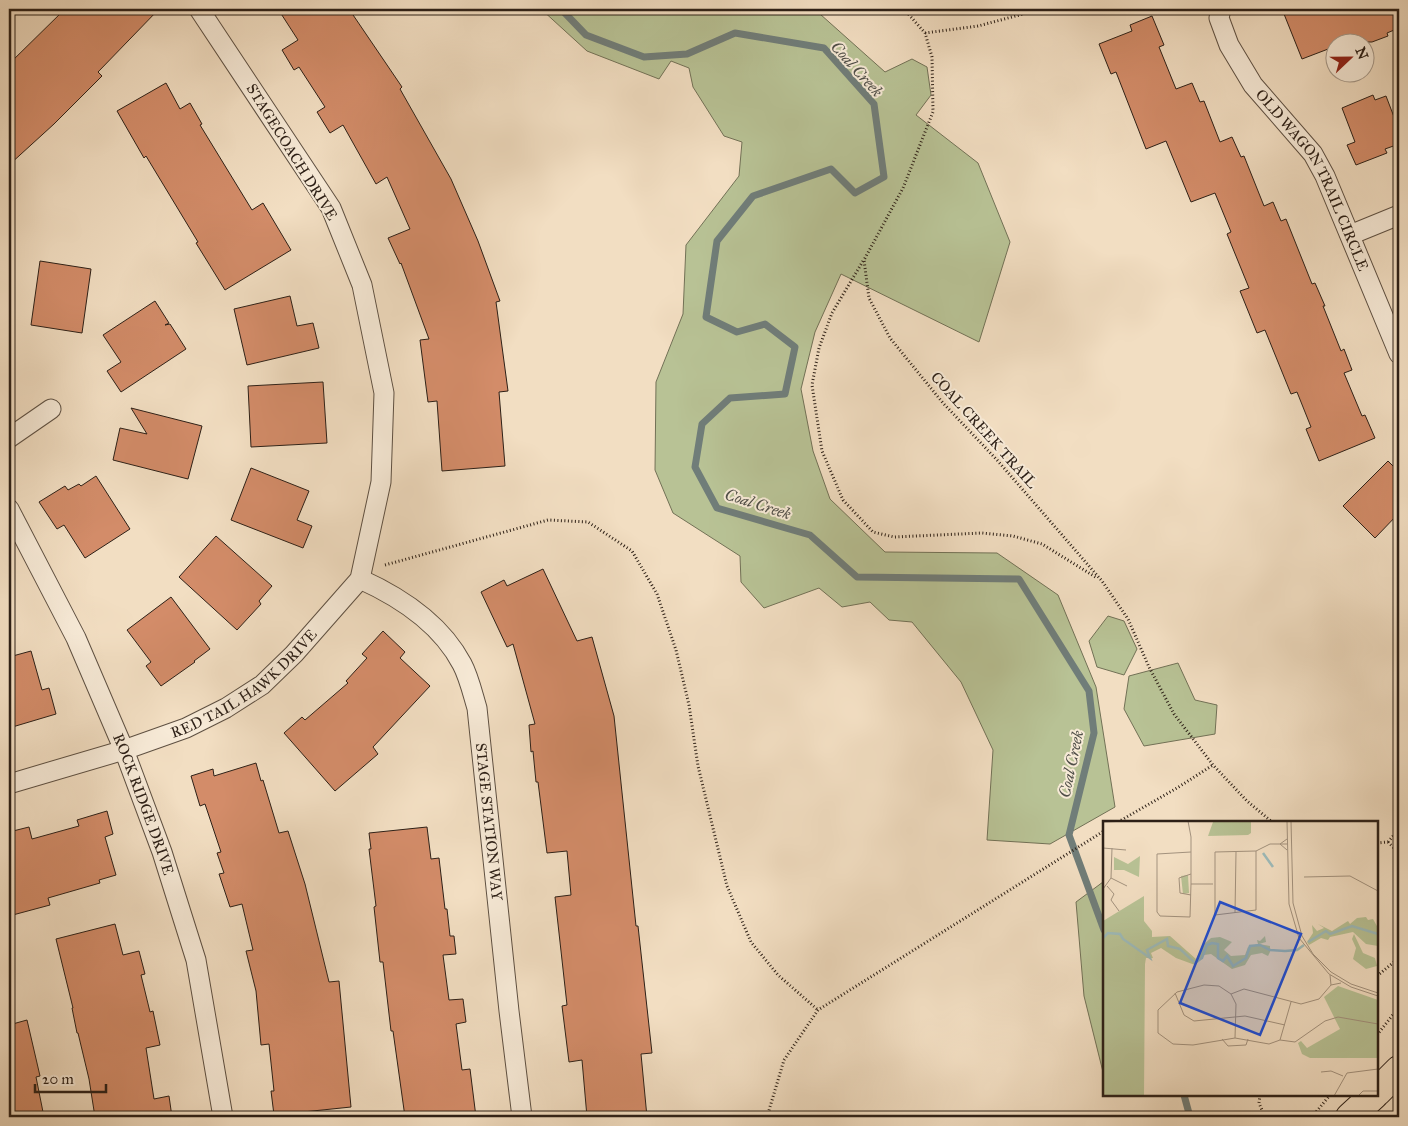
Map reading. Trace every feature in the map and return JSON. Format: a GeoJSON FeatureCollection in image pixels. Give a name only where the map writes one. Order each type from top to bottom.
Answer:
{"type":"FeatureCollection","features":[{"type":"Feature","properties":{"kind":"main road"},"geometry":{"type":"LineString","coordinates":[[1378,1091],[1399,1070]]}},
{"type":"Feature","properties":{"kind":"main road"},"geometry":{"type":"LineString","coordinates":[[1350,1117],[1373,1096]]}},
{"type":"Feature","properties":{"kind":"street","name":"STAGECOACH DRIVE"},"geometry":{"type":"LineString","coordinates":[[199,9],[331,208],[362,285],[384,393],[381,482]]}},
{"type":"Feature","properties":{"kind":"street","name":"OLD WAGON TRAIL CIRCLE"},"geometry":{"type":"LineString","coordinates":[[1221,9],[1219,18],[1229,45],[1253,85],[1313,154],[1325,176],[1399,354]]}},
{"type":"Feature","properties":{"kind":"street"},"geometry":{"type":"LineString","coordinates":[[1350,235],[1399,215]]}},
{"type":"Feature","properties":{"kind":"street"},"geometry":{"type":"LineString","coordinates":[[9,438],[51,409]]}},
{"type":"Feature","properties":{"kind":"street","name":"RED TAIL HAWK DRIVE"},"geometry":{"type":"LineString","coordinates":[[9,784],[124,750],[186,728],[226,708],[262,684],[294,654],[360,579],[381,482]]}},
{"type":"Feature","properties":{"kind":"street","name":"ROCK RIDGE DRIVE"},"geometry":{"type":"LineString","coordinates":[[9,509],[76,638],[124,750],[162,852],[196,960],[223,1117]]}},
{"type":"Feature","properties":{"kind":"street","name":"STAGE STATION WAY"},"geometry":{"type":"LineString","coordinates":[[360,579],[378,587],[406,604],[441,633],[463,665],[478,708],[509,1011],[522,1117]]}},
{"type":"Feature","properties":{"kind":"path"},"geometry":{"type":"LineString","coordinates":[[904,9],[925,33],[932,57],[933,112],[903,188],[864,260],[832,313],[819,348],[812,384],[822,451],[843,500],[873,532],[894,537],[982,533],[1013,536],[1042,544],[1102,581]]}},
{"type":"Feature","properties":{"kind":"path"},"geometry":{"type":"LineString","coordinates":[[925,33],[978,26],[1028,11],[1042,9]]}},
{"type":"Feature","properties":{"kind":"path","name":"COAL CREEK TRAIL"},"geometry":{"type":"LineString","coordinates":[[864,260],[870,298],[890,338],[942,403],[997,460],[1102,581],[1128,619],[1149,667],[1174,714],[1213,765],[1247,801],[1271,821]]}},
{"type":"Feature","properties":{"kind":"path"},"geometry":{"type":"LineString","coordinates":[[360,579],[387,563],[548,520],[588,522],[632,550],[657,594],[676,650],[688,705],[698,766],[727,886],[751,942],[778,975],[818,1010]]}},
{"type":"Feature","properties":{"kind":"path"},"geometry":{"type":"LineString","coordinates":[[1119,821],[1213,765]]}},
{"type":"Feature","properties":{"kind":"path"},"geometry":{"type":"LineString","coordinates":[[1378,843],[1388,842],[1399,829]]}},
{"type":"Feature","properties":{"kind":"path"},"geometry":{"type":"LineString","coordinates":[[767,1117],[784,1060],[818,1010],[1103,832]]}},
{"type":"Feature","properties":{"kind":"path"},"geometry":{"type":"LineString","coordinates":[[1388,842],[1397,851],[1399,858]]}},
{"type":"Feature","properties":{"kind":"path"},"geometry":{"type":"LineString","coordinates":[[1378,975],[1399,958]]}},
{"type":"Feature","properties":{"kind":"path"},"geometry":{"type":"LineString","coordinates":[[1378,1034],[1399,1006]]}},
{"type":"Feature","properties":{"kind":"path"},"geometry":{"type":"LineString","coordinates":[[1260,1096],[1259,1103],[1265,1117]]}},
{"type":"Feature","properties":{"kind":"path"},"geometry":{"type":"LineString","coordinates":[[1312,1117],[1329,1096]]}},
{"type":"Feature","properties":{"kind":"green space"},"geometry":{"type":"Polygon","coordinates":[[[541,9],[803,9],[820,14],[885,72],[912,59],[927,67],[931,95],[916,115],[978,163],[1010,242],[979,342],[841,274],[815,332],[801,389],[813,451],[830,499],[885,552],[997,553],[1058,595],[1096,687],[1115,807],[1050,844],[987,840],[993,750],[961,682],[912,622],[889,620],[870,602],[842,607],[819,588],[764,608],[741,582],[740,556],[673,513],[655,470],[656,382],[683,314],[686,245],[739,176],[742,142],[724,136],[693,87],[689,68],[671,61],[659,79],[587,51],[541,9]]]}},
{"type":"Feature","properties":{"kind":"green space"},"geometry":{"type":"Polygon","coordinates":[[[1108,616],[1124,621],[1137,649],[1124,675],[1097,667],[1089,641],[1108,616]]]}},
{"type":"Feature","properties":{"kind":"green space"},"geometry":{"type":"Polygon","coordinates":[[[1178,663],[1195,700],[1217,705],[1215,734],[1144,746],[1124,709],[1129,676],[1178,663]]]}},
{"type":"Feature","properties":{"kind":"green space"},"geometry":{"type":"Polygon","coordinates":[[[1103,882],[1103,1072],[1084,996],[1076,902],[1103,882]]]}},
{"type":"Feature","properties":{"kind":"building"},"geometry":{"type":"Polygon","coordinates":[[[65,9],[159,9],[98,72],[102,76],[9,165],[9,64],[65,9]]]}},
{"type":"Feature","properties":{"kind":"building"},"geometry":{"type":"Polygon","coordinates":[[[278,9],[349,9],[402,87],[400,89],[451,179],[478,241],[500,301],[496,302],[508,391],[499,392],[505,466],[442,471],[437,401],[428,402],[420,340],[429,339],[401,263],[388,238],[410,229],[387,177],[376,184],[343,125],[330,133],[317,112],[325,107],[299,67],[294,70],[282,50],[298,40],[278,9]]]}},
{"type":"Feature","properties":{"kind":"building"},"geometry":{"type":"Polygon","coordinates":[[[1282,9],[1399,9],[1399,28],[1387,33],[1388,36],[1376,40],[1376,32],[1326,32],[1326,50],[1302,59],[1282,9]]]}},
{"type":"Feature","properties":{"kind":"building"},"geometry":{"type":"Polygon","coordinates":[[[1152,16],[1164,45],[1159,47],[1176,89],[1192,83],[1200,102],[1204,101],[1220,142],[1232,137],[1241,157],[1244,156],[1264,206],[1273,202],[1281,221],[1286,219],[1312,284],[1315,283],[1325,306],[1323,306],[1341,351],[1344,349],[1352,370],[1344,373],[1362,416],[1365,415],[1375,438],[1319,461],[1306,429],[1311,427],[1297,392],[1291,394],[1265,330],[1257,333],[1240,291],[1249,288],[1227,234],[1231,232],[1215,193],[1191,202],[1166,141],[1146,149],[1116,72],[1111,74],[1099,44],[1132,31],[1130,25],[1152,16]]]}},
{"type":"Feature","properties":{"kind":"building"},"geometry":{"type":"Polygon","coordinates":[[[166,83],[180,109],[190,103],[202,124],[200,125],[252,210],[263,203],[291,250],[225,290],[196,243],[198,242],[146,156],[144,158],[117,111],[166,83]]]}},
{"type":"Feature","properties":{"kind":"building"},"geometry":{"type":"Polygon","coordinates":[[[1373,95],[1375,100],[1386,96],[1399,130],[1399,144],[1385,149],[1387,153],[1356,165],[1347,145],[1355,142],[1342,108],[1373,95]]]}},
{"type":"Feature","properties":{"kind":"building"},"geometry":{"type":"Polygon","coordinates":[[[40,261],[91,269],[82,333],[31,325],[40,261]]]}},
{"type":"Feature","properties":{"kind":"building"},"geometry":{"type":"Polygon","coordinates":[[[290,296],[297,326],[313,323],[319,348],[247,365],[234,309],[290,296]]]}},
{"type":"Feature","properties":{"kind":"building"},"geometry":{"type":"Polygon","coordinates":[[[155,301],[169,323],[165,325],[170,324],[186,349],[121,392],[107,371],[121,362],[103,335],[155,301]]]}},
{"type":"Feature","properties":{"kind":"building"},"geometry":{"type":"Polygon","coordinates":[[[323,382],[327,443],[251,447],[248,386],[323,382]]]}},
{"type":"Feature","properties":{"kind":"building"},"geometry":{"type":"Polygon","coordinates":[[[131,408],[202,426],[188,479],[113,460],[120,428],[147,434],[131,408]]]}},
{"type":"Feature","properties":{"kind":"building"},"geometry":{"type":"Polygon","coordinates":[[[1388,461],[1399,472],[1399,513],[1375,538],[1343,506],[1388,461]]]}},
{"type":"Feature","properties":{"kind":"building"},"geometry":{"type":"Polygon","coordinates":[[[251,468],[309,491],[297,520],[312,526],[303,548],[231,520],[251,468]]]}},
{"type":"Feature","properties":{"kind":"building"},"geometry":{"type":"Polygon","coordinates":[[[96,476],[130,529],[85,558],[64,525],[57,529],[39,502],[65,486],[68,490],[79,484],[81,486],[96,476]]]}},
{"type":"Feature","properties":{"kind":"building"},"geometry":{"type":"Polygon","coordinates":[[[216,536],[272,586],[259,601],[261,604],[237,630],[179,577],[216,536]]]}},
{"type":"Feature","properties":{"kind":"building"},"geometry":{"type":"Polygon","coordinates":[[[543,569],[577,641],[592,637],[614,716],[636,926],[638,926],[652,1053],[641,1054],[647,1117],[587,1117],[582,1060],[569,1062],[562,1006],[567,1005],[555,897],[571,895],[567,851],[547,853],[533,751],[531,752],[529,725],[535,724],[513,644],[507,647],[481,592],[504,580],[507,586],[543,569]]]}},
{"type":"Feature","properties":{"kind":"building"},"geometry":{"type":"Polygon","coordinates":[[[171,597],[210,649],[161,686],[146,666],[151,662],[127,630],[171,597]]]}},
{"type":"Feature","properties":{"kind":"building"},"geometry":{"type":"Polygon","coordinates":[[[383,631],[405,652],[400,658],[430,686],[373,747],[378,754],[335,791],[284,733],[302,717],[305,720],[348,683],[346,681],[367,658],[362,654],[383,631]]]}},
{"type":"Feature","properties":{"kind":"building"},"geometry":{"type":"Polygon","coordinates":[[[31,651],[42,690],[49,688],[56,714],[9,728],[9,657],[31,651]]]}},
{"type":"Feature","properties":{"kind":"building"},"geometry":{"type":"Polygon","coordinates":[[[256,763],[279,833],[288,831],[305,884],[329,982],[339,981],[351,1107],[274,1115],[271,1091],[274,1091],[269,1044],[261,1045],[256,991],[246,951],[253,950],[242,904],[230,907],[219,874],[224,873],[217,853],[221,852],[205,804],[200,806],[191,776],[213,769],[214,776],[256,763]]]}},
{"type":"Feature","properties":{"kind":"building"},"geometry":{"type":"Polygon","coordinates":[[[107,811],[113,834],[105,837],[116,875],[99,880],[100,883],[48,898],[50,905],[9,916],[9,832],[29,827],[32,839],[79,826],[77,820],[107,811]]]}},
{"type":"Feature","properties":{"kind":"building"},"geometry":{"type":"Polygon","coordinates":[[[427,827],[431,859],[439,858],[450,936],[454,936],[456,954],[443,955],[449,1000],[463,999],[466,1022],[456,1024],[462,1070],[470,1069],[476,1117],[405,1117],[393,1031],[391,1031],[383,962],[380,962],[369,833],[427,827]]]}},
{"type":"Feature","properties":{"kind":"building"},"geometry":{"type":"Polygon","coordinates":[[[115,924],[123,955],[139,951],[145,974],[141,975],[150,1012],[153,1011],[160,1045],[146,1048],[154,1099],[169,1096],[172,1117],[95,1117],[89,1079],[56,939],[115,924]]]}},
{"type":"Feature","properties":{"kind":"building"},"geometry":{"type":"Polygon","coordinates":[[[27,1020],[40,1076],[36,1077],[44,1117],[9,1117],[9,1025],[27,1020]]]}},
{"type":"Feature","properties":{"kind":"waterway","name":"Coal Creek"},"geometry":{"type":"LineString","coordinates":[[561,9],[586,35],[644,57],[687,54],[735,33],[824,48],[874,104],[884,177],[855,193],[831,169],[753,196],[717,241],[706,317],[737,332],[765,324],[795,347],[785,394],[730,398],[702,424],[695,467],[717,508],[810,535],[857,577],[1019,579],[1089,691],[1094,733],[1069,835],[1103,927]]}},
{"type":"Feature","properties":{"kind":"waterway","name":"Coal Creek"},"geometry":{"type":"LineString","coordinates":[[1184,1096],[1190,1117]]}}]}
